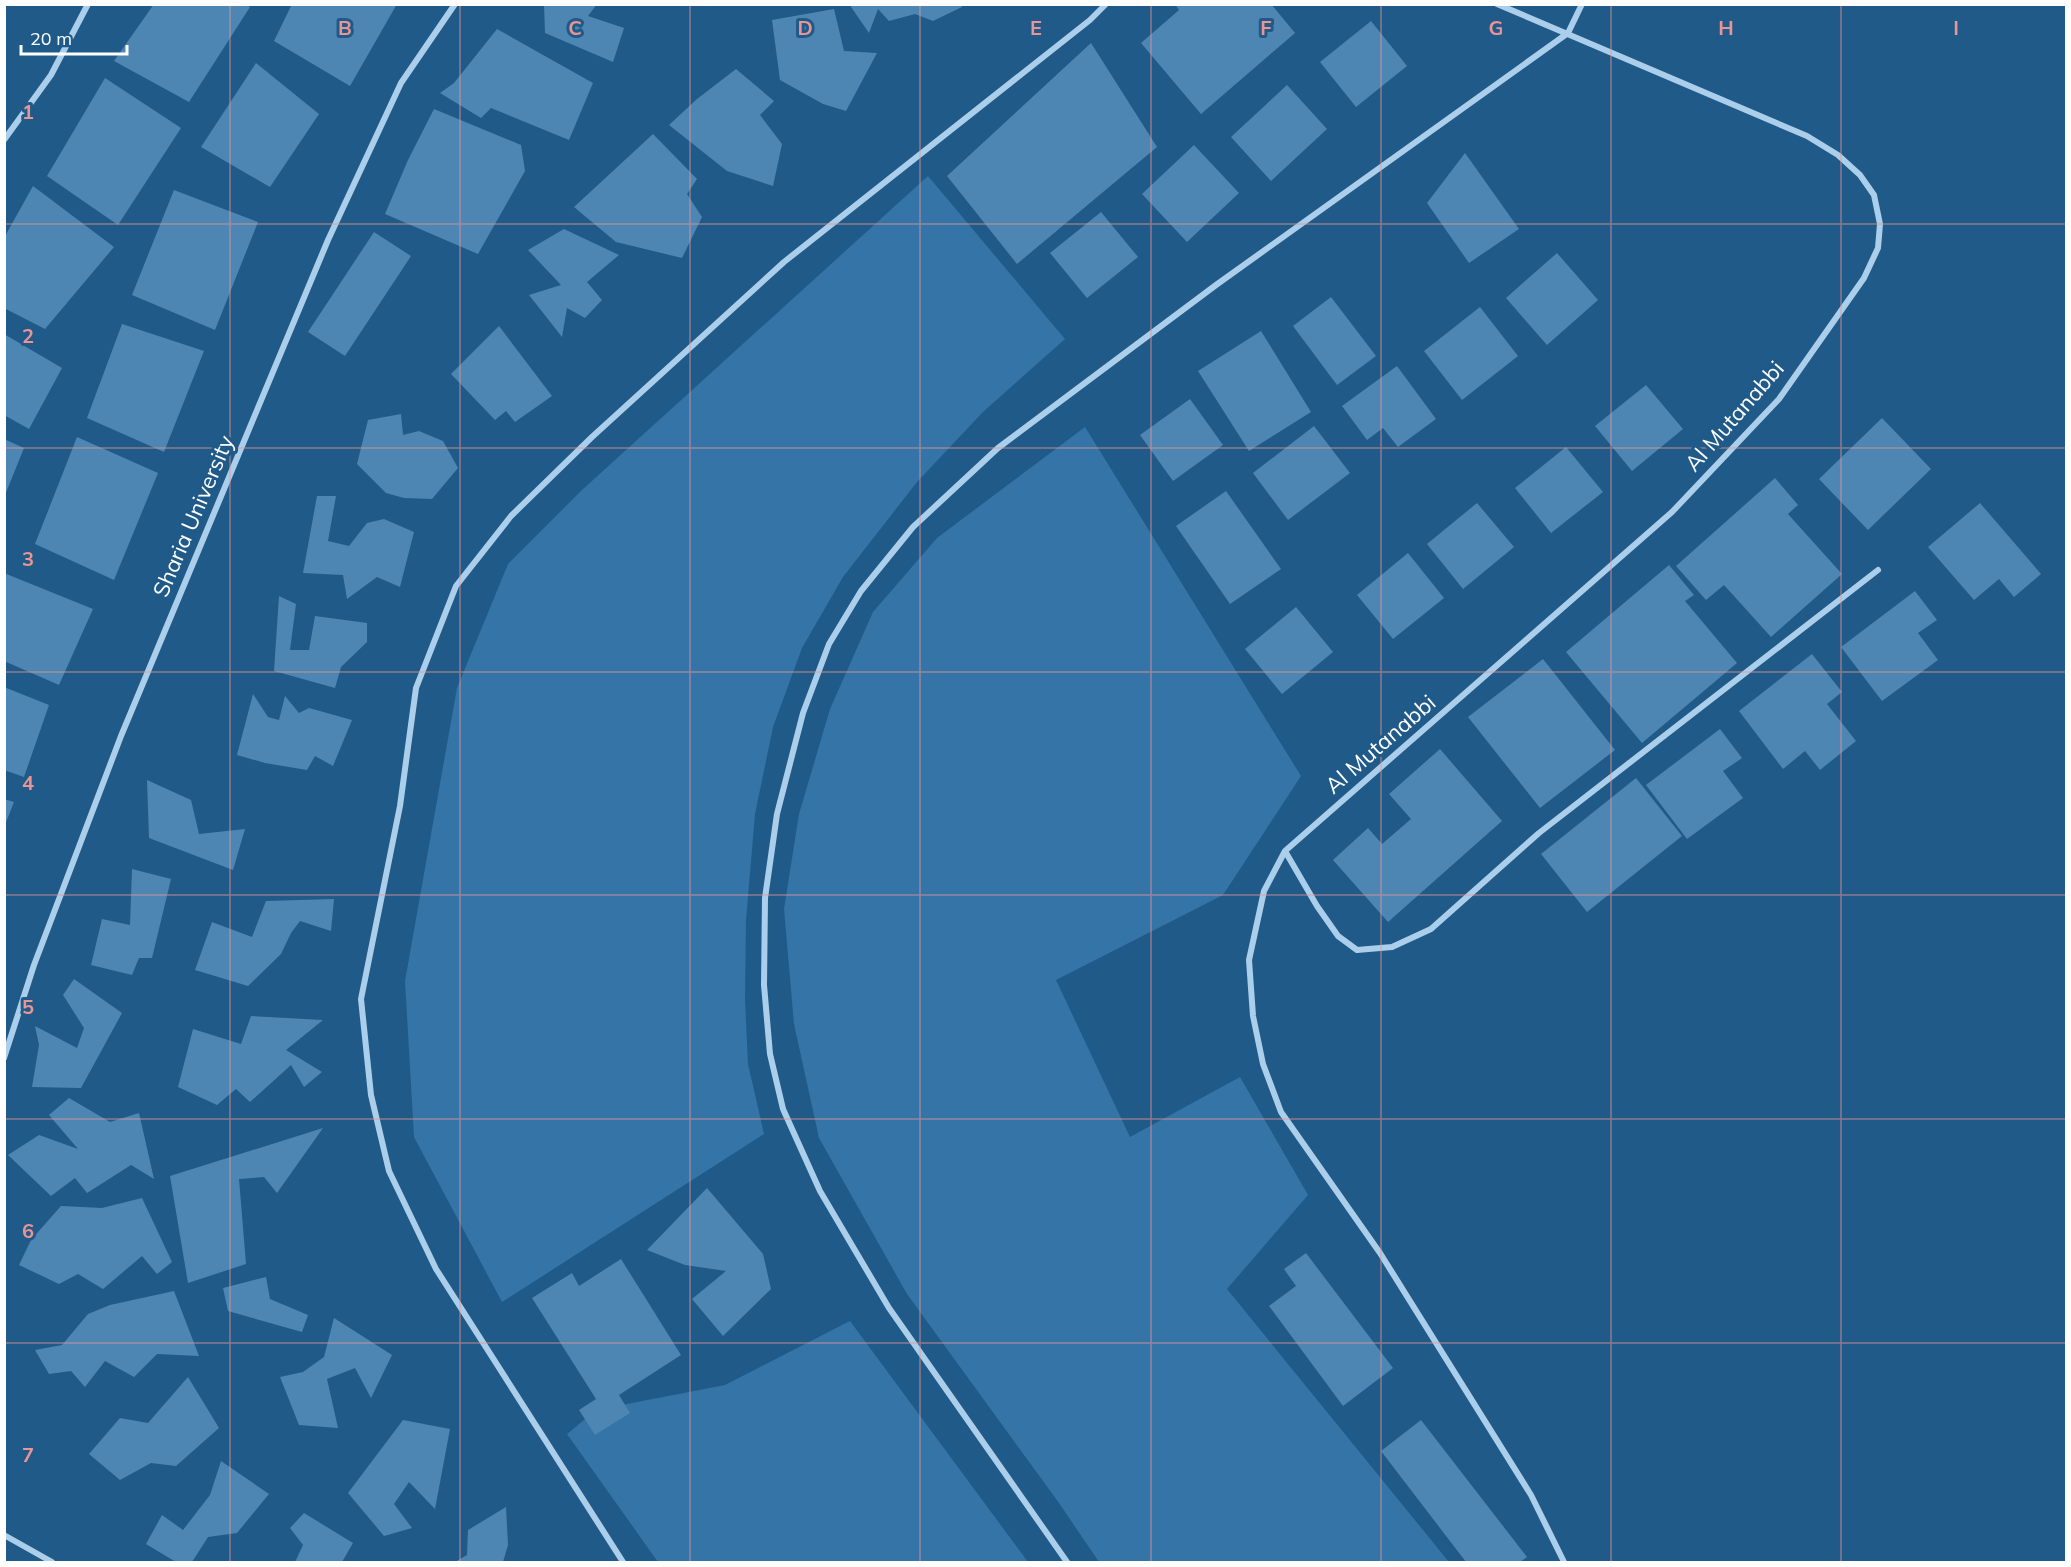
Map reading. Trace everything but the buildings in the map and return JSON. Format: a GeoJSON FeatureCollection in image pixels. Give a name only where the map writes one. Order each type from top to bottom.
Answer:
{"type":"FeatureCollection","features":[{"type":"Feature","properties":{"kind":"street"},"geometry":{"type":"LineString","coordinates":[[4,140],[51,75],[88,4]]}},
{"type":"Feature","properties":{"kind":"street","name":"Sharia University"},"geometry":{"type":"LineString","coordinates":[[4,1058],[34,965],[121,736],[328,240],[401,83],[455,4]]}},
{"type":"Feature","properties":{"kind":"street"},"geometry":{"type":"LineString","coordinates":[[623,1563],[436,1269],[389,1172],[371,1095],[361,999],[400,806],[416,688],[456,586],[511,516],[592,437],[784,262],[1081,28],[1106,4]]}},
{"type":"Feature","properties":{"kind":"street","name":"Al Mutanabbi"},"geometry":{"type":"LineString","coordinates":[[1285,852],[1672,513],[1779,399],[1864,278],[1878,248],[1880,224],[1874,195],[1860,175],[1838,155],[1807,136],[1497,4]]}},
{"type":"Feature","properties":{"kind":"street"},"geometry":{"type":"LineString","coordinates":[[1067,1563],[889,1308],[820,1191],[783,1109],[769,1042],[764,985],[765,898],[777,814],[803,713],[829,644],[861,591],[913,527],[998,448],[1216,285],[1568,33],[1582,4]]}},
{"type":"Feature","properties":{"kind":"street"},"geometry":{"type":"LineString","coordinates":[[1285,852],[1338,936],[1357,950],[1392,946],[1431,929],[1539,833],[1878,570]]}},
{"type":"Feature","properties":{"kind":"street"},"geometry":{"type":"LineString","coordinates":[[1285,852],[1264,891],[1249,960],[1253,1016],[1263,1064],[1281,1112],[1380,1253],[1531,1495],[1564,1563]]}},
{"type":"Feature","properties":{"kind":"street"},"geometry":{"type":"LineString","coordinates":[[4,1535],[52,1563]]}},
{"type":"Feature","properties":{"kind":"shaded area"},"geometry":{"type":"Polygon","coordinates":[[[928,176],[1065,339],[983,412],[917,482],[843,577],[802,648],[773,727],[755,814],[746,920],[745,1000],[748,1064],[764,1134],[502,1302],[414,1137],[405,981],[457,688],[508,564],[582,490],[928,176]]]}},
{"type":"Feature","properties":{"kind":"shaded area"},"geometry":{"type":"Polygon","coordinates":[[[1085,427],[1301,776],[1223,895],[1056,980],[1130,1137],[1240,1077],[1308,1195],[1227,1289],[1449,1562],[1099,1562],[1059,1503],[907,1294],[819,1138],[794,1024],[784,909],[799,814],[830,709],[873,612],[937,538],[1085,427]]]}},
{"type":"Feature","properties":{"kind":"shaded area"},"geometry":{"type":"Polygon","coordinates":[[[850,1321],[1028,1562],[658,1562],[567,1434],[596,1410],[725,1385],[850,1321]]]}}]}
